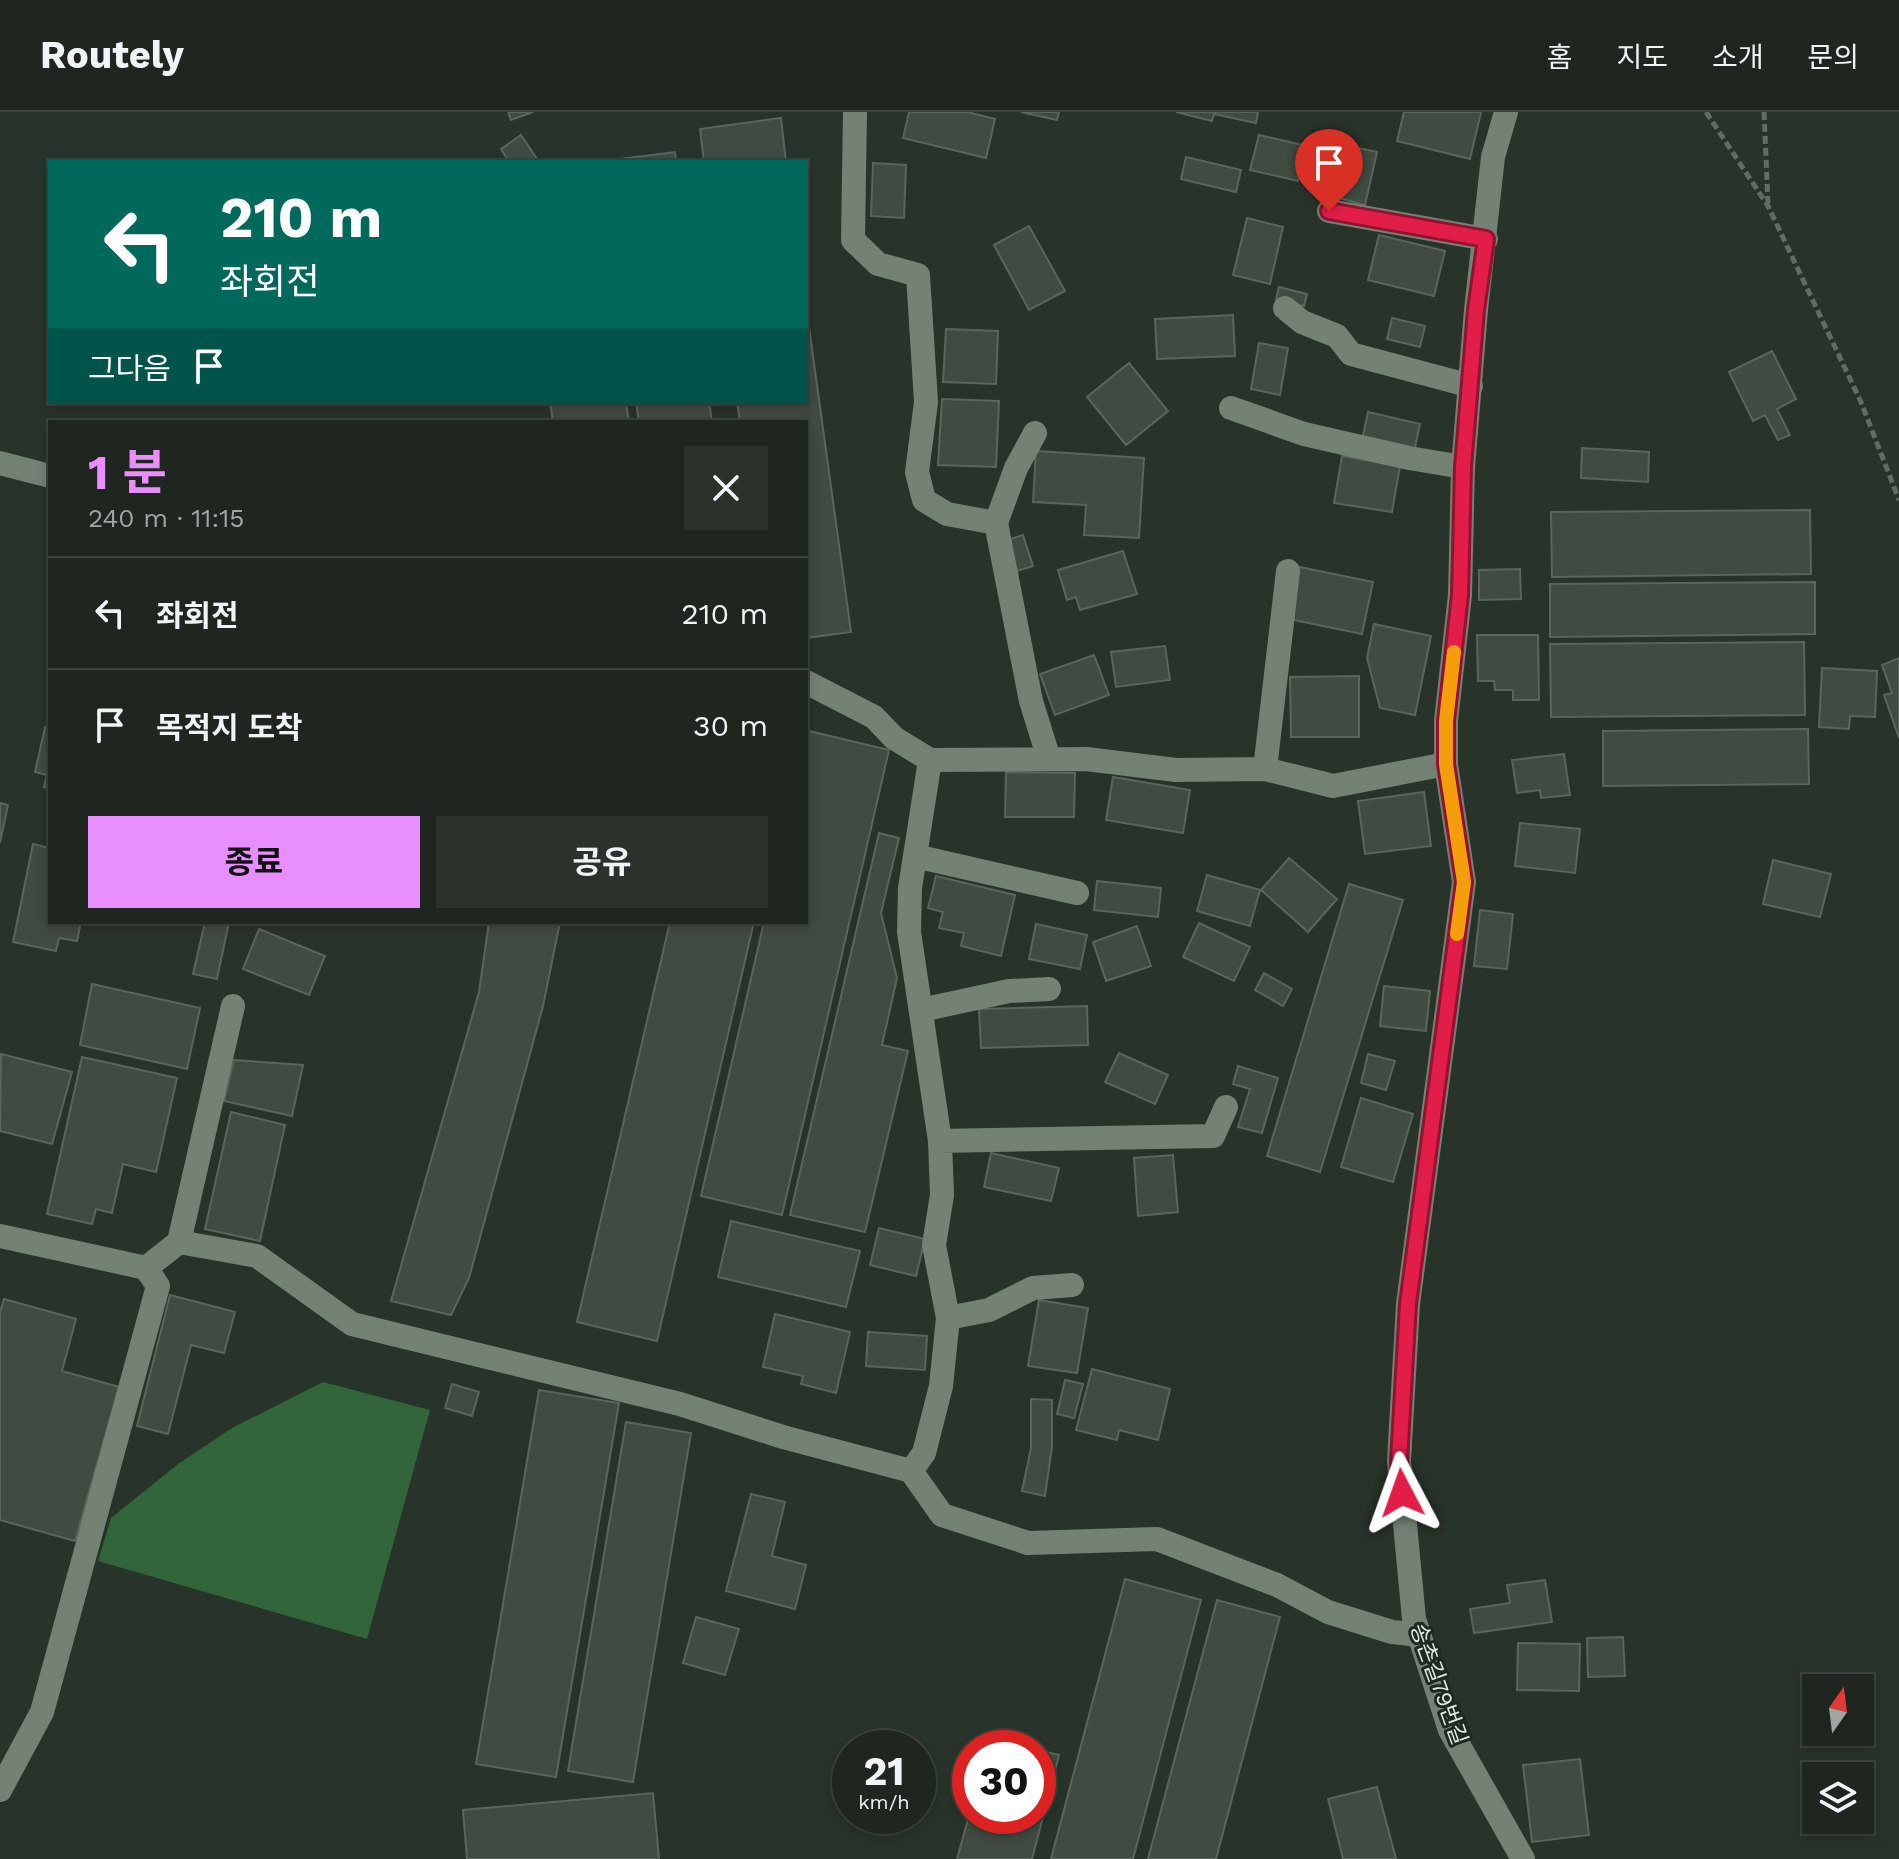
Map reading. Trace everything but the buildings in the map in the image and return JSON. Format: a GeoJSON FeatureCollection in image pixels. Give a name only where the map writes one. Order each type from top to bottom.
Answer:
{"type":"FeatureCollection","features":[{"type":"Feature","properties":{"kind":"street"},"geometry":{"type":"LineString","coordinates":[[855,112],[853,240],[878,264],[918,275],[926,402],[917,472],[924,500],[947,514],[996,523]]}},
{"type":"Feature","properties":{"kind":"street","name":"송촌길79번길"},"geometry":{"type":"LineString","coordinates":[[1506,112],[1493,157],[1476,310],[1463,467],[1460,595],[1446,721],[1446,764],[1464,882],[1408,1304],[1399,1461],[1414,1619],[1450,1730],[1523,1859]]}},
{"type":"Feature","properties":{"kind":"street"},"geometry":{"type":"LineString","coordinates":[[1329,211],[1486,239]]}},
{"type":"Feature","properties":{"kind":"street"},"geometry":{"type":"LineString","coordinates":[[1285,308],[1302,322],[1337,336],[1351,354],[1471,386]]}},
{"type":"Feature","properties":{"kind":"street"},"geometry":{"type":"LineString","coordinates":[[1231,408],[1304,434],[1463,467]]}},
{"type":"Feature","properties":{"kind":"street"},"geometry":{"type":"LineString","coordinates":[[1035,433],[1016,468],[996,523],[1031,701],[1049,759]]}},
{"type":"Feature","properties":{"kind":"street"},"geometry":{"type":"LineString","coordinates":[[0,463],[48,475]]}},
{"type":"Feature","properties":{"kind":"street"},"geometry":{"type":"LineString","coordinates":[[1265,769],[1288,571]]}},
{"type":"Feature","properties":{"kind":"street"},"geometry":{"type":"LineString","coordinates":[[808,683],[874,717],[894,738],[930,760],[1086,759],[1176,770],[1265,769],[1333,786],[1446,764]]}},
{"type":"Feature","properties":{"kind":"street"},"geometry":{"type":"LineString","coordinates":[[911,1471],[924,1453],[941,1386],[948,1318],[934,1245],[942,1195],[940,1141],[909,932],[910,888],[930,760]]}},
{"type":"Feature","properties":{"kind":"street"},"geometry":{"type":"LineString","coordinates":[[915,856],[1077,893]]}},
{"type":"Feature","properties":{"kind":"street"},"geometry":{"type":"LineString","coordinates":[[921,1010],[1009,991],[1049,989]]}},
{"type":"Feature","properties":{"kind":"street"},"geometry":{"type":"LineString","coordinates":[[146,1268],[179,1242],[233,1006]]}},
{"type":"Feature","properties":{"kind":"street"},"geometry":{"type":"LineString","coordinates":[[940,1141],[1213,1136],[1226,1107]]}},
{"type":"Feature","properties":{"kind":"street"},"geometry":{"type":"LineString","coordinates":[[0,1236],[146,1268],[158,1286],[42,1712],[0,1790]]}},
{"type":"Feature","properties":{"kind":"street"},"geometry":{"type":"LineString","coordinates":[[179,1242],[257,1256],[352,1324],[680,1404],[783,1437],[911,1471],[942,1515],[1028,1543],[1157,1539],[1277,1585],[1328,1612],[1392,1632],[1420,1635]]}},
{"type":"Feature","properties":{"kind":"street"},"geometry":{"type":"LineString","coordinates":[[948,1318],[989,1310],[1033,1288],[1072,1285]]}},
{"type":"Feature","properties":{"kind":"path"},"geometry":{"type":"LineString","coordinates":[[1706,112],[1768,206],[1861,402],[1899,500]]}},
{"type":"Feature","properties":{"kind":"path"},"geometry":{"type":"LineString","coordinates":[[1764,112],[1768,206]]}},
{"type":"Feature","properties":{"kind":"green space"},"geometry":{"type":"Polygon","coordinates":[[[323,1382],[430,1410],[367,1639],[98,1561],[111,1518],[178,1464],[232,1428],[323,1382]]]}},
{"type":"Feature","properties":{"kind":"slow traffic"},"geometry":{"type":"LineString","coordinates":[[1454,652],[1446,721],[1446,764],[1464,882],[1457,934]]}},
{"type":"Feature","properties":{"kind":"route"},"geometry":{"type":"LineString","coordinates":[[1329,211],[1486,239],[1476,310],[1463,467],[1460,595],[1446,721],[1446,764],[1464,882],[1408,1304],[1399,1461],[1402,1493]]}}]}
